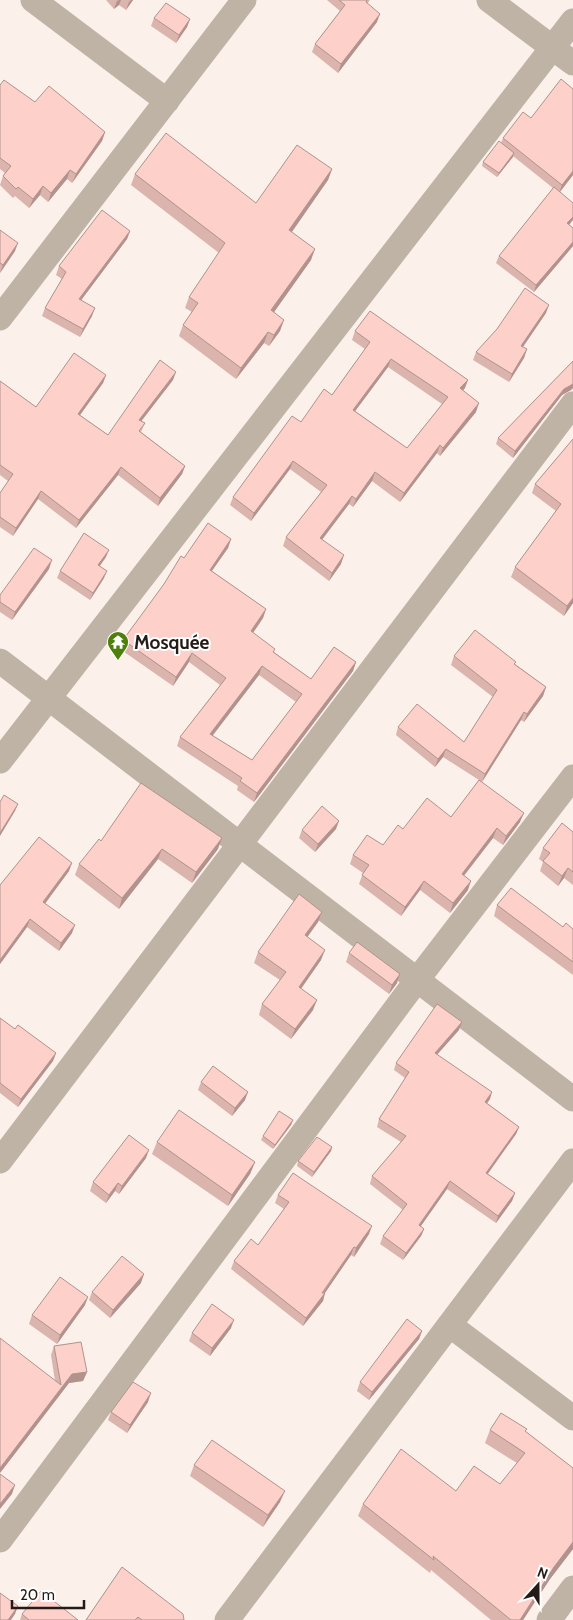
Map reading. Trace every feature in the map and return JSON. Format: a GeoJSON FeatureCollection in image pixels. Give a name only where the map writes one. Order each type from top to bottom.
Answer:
{"type":"FeatureCollection","features":[{"type":"Feature","properties":{"kind":"street"},"geometry":{"type":"LineString","coordinates":[[33,0],[167,101]]}},
{"type":"Feature","properties":{"kind":"street"},"geometry":{"type":"LineString","coordinates":[[1,316],[244,0]]}},
{"type":"Feature","properties":{"kind":"street"},"geometry":{"type":"LineString","coordinates":[[489,0],[573,63]]}},
{"type":"Feature","properties":{"kind":"street"},"geometry":{"type":"LineString","coordinates":[[0,761],[573,21]]}},
{"type":"Feature","properties":{"kind":"street"},"geometry":{"type":"LineString","coordinates":[[0,1161],[573,404]]}},
{"type":"Feature","properties":{"kind":"street"},"geometry":{"type":"LineString","coordinates":[[0,662],[573,1099]]}},
{"type":"Feature","properties":{"kind":"street"},"geometry":{"type":"LineString","coordinates":[[0,1540],[417,980],[573,777]]}},
{"type":"Feature","properties":{"kind":"street"},"geometry":{"type":"LineString","coordinates":[[227,1620],[451,1326],[573,1161]]}},
{"type":"Feature","properties":{"kind":"street"},"geometry":{"type":"LineString","coordinates":[[451,1326],[573,1418]]}},
{"type":"Feature","properties":{"kind":"street"},"geometry":{"type":"LineString","coordinates":[[549,1620],[573,1588]]}},
{"type":"Feature","properties":{"kind":"building"},"geometry":{"type":"Polygon","coordinates":[[[339,0],[367,0],[366,2],[380,14],[341,64],[315,44],[345,5],[339,0]]]}},
{"type":"Feature","properties":{"kind":"building"},"geometry":{"type":"Polygon","coordinates":[[[166,3],[190,19],[179,35],[154,18],[166,3]]]}},
{"type":"Feature","properties":{"kind":"building"},"geometry":{"type":"Polygon","coordinates":[[[561,79],[573,89],[573,171],[562,185],[503,138],[523,112],[531,118],[561,79]]]}},
{"type":"Feature","properties":{"kind":"building"},"geometry":{"type":"Polygon","coordinates":[[[4,80],[35,102],[49,86],[105,132],[76,174],[70,170],[51,193],[43,186],[33,199],[18,187],[16,189],[3,176],[11,166],[0,158],[0,85],[4,80]]]}},
{"type":"Feature","properties":{"kind":"building"},"geometry":{"type":"Polygon","coordinates":[[[166,133],[256,203],[297,145],[332,169],[289,230],[315,249],[271,310],[284,320],[274,335],[268,332],[241,368],[183,325],[198,303],[189,297],[225,243],[135,174],[166,133]]]}},
{"type":"Feature","properties":{"kind":"building"},"geometry":{"type":"Polygon","coordinates":[[[499,141],[514,153],[499,173],[483,162],[499,141]]]}},
{"type":"Feature","properties":{"kind":"building"},"geometry":{"type":"Polygon","coordinates":[[[554,187],[573,203],[573,217],[567,223],[573,228],[573,242],[536,285],[499,256],[554,187]]]}},
{"type":"Feature","properties":{"kind":"building"},"geometry":{"type":"Polygon","coordinates":[[[102,210],[130,231],[79,299],[95,308],[83,329],[45,308],[66,272],[59,266],[102,210]]]}},
{"type":"Feature","properties":{"kind":"building"},"geometry":{"type":"Polygon","coordinates":[[[0,230],[18,243],[3,265],[0,263],[0,230]]]}},
{"type":"Feature","properties":{"kind":"building"},"geometry":{"type":"Polygon","coordinates":[[[525,288],[549,305],[521,346],[527,349],[512,374],[476,352],[497,329],[525,288]]]}},
{"type":"Feature","properties":{"kind":"building"},"geometry":{"type":"Polygon","coordinates":[[[370,311],[468,380],[460,388],[479,403],[443,448],[440,445],[404,493],[375,472],[356,499],[352,496],[320,538],[344,555],[332,573],[286,537],[327,485],[293,461],[254,513],[233,497],[292,416],[301,422],[324,389],[332,395],[370,342],[355,331],[370,311]],[[391,359],[353,410],[407,448],[448,397],[391,359]]]}},
{"type":"Feature","properties":{"kind":"building"},"geometry":{"type":"Polygon","coordinates":[[[74,353],[106,375],[78,414],[108,435],[160,360],[176,372],[139,420],[145,423],[139,431],[185,466],[160,498],[121,467],[79,520],[41,491],[16,528],[0,517],[0,493],[13,474],[0,465],[0,381],[36,407],[74,353]]]}},
{"type":"Feature","properties":{"kind":"building"},"geometry":{"type":"Polygon","coordinates":[[[573,361],[573,384],[564,389],[515,451],[498,438],[573,361]]]}},
{"type":"Feature","properties":{"kind":"building"},"geometry":{"type":"Polygon","coordinates":[[[573,439],[573,598],[567,606],[515,567],[561,504],[535,484],[573,439]]]}},
{"type":"Feature","properties":{"kind":"building"},"geometry":{"type":"Polygon","coordinates":[[[208,523],[231,539],[210,570],[266,609],[251,631],[275,649],[273,652],[311,679],[334,647],[356,662],[257,793],[240,781],[242,778],[180,737],[226,678],[192,653],[176,677],[123,640],[164,584],[181,556],[184,558],[208,523]],[[262,666],[210,734],[252,760],[302,694],[262,666]]]}},
{"type":"Feature","properties":{"kind":"building"},"geometry":{"type":"Polygon","coordinates":[[[84,533],[109,550],[98,565],[107,571],[93,593],[60,571],[84,533]]]}},
{"type":"Feature","properties":{"kind":"building"},"geometry":{"type":"Polygon","coordinates":[[[34,548],[52,560],[15,612],[0,602],[0,595],[34,548]]]}},
{"type":"Feature","properties":{"kind":"building"},"geometry":{"type":"Polygon","coordinates":[[[475,630],[516,662],[514,664],[546,687],[527,714],[524,712],[485,774],[446,749],[438,759],[398,727],[417,704],[464,742],[497,690],[454,656],[475,630]]]}},
{"type":"Feature","properties":{"kind":"building"},"geometry":{"type":"Polygon","coordinates":[[[479,780],[524,813],[506,836],[497,828],[462,874],[471,881],[453,903],[424,881],[405,907],[362,875],[369,865],[353,855],[367,835],[383,845],[398,825],[403,829],[427,798],[451,817],[479,780]]]}},
{"type":"Feature","properties":{"kind":"building"},"geometry":{"type":"Polygon","coordinates":[[[141,783],[222,838],[196,872],[162,849],[122,898],[79,864],[99,839],[101,841],[141,783]]]}},
{"type":"Feature","properties":{"kind":"building"},"geometry":{"type":"Polygon","coordinates":[[[4,795],[18,804],[0,833],[0,802],[4,795]]]}},
{"type":"Feature","properties":{"kind":"building"},"geometry":{"type":"Polygon","coordinates":[[[322,806],[339,821],[318,844],[302,830],[322,806]]]}},
{"type":"Feature","properties":{"kind":"building"},"geometry":{"type":"Polygon","coordinates":[[[562,823],[573,832],[573,872],[568,868],[562,876],[543,861],[550,853],[543,848],[562,823]]]}},
{"type":"Feature","properties":{"kind":"building"},"geometry":{"type":"Polygon","coordinates":[[[39,837],[72,863],[43,902],[75,925],[61,943],[30,919],[0,960],[0,885],[39,837]]]}},
{"type":"Feature","properties":{"kind":"building"},"geometry":{"type":"Polygon","coordinates":[[[511,888],[563,927],[566,923],[573,929],[573,962],[497,905],[511,888]]]}},
{"type":"Feature","properties":{"kind":"building"},"geometry":{"type":"Polygon","coordinates":[[[299,894],[322,912],[305,935],[325,950],[299,987],[317,1000],[295,1029],[262,1004],[286,972],[258,952],[299,894]]]}},
{"type":"Feature","properties":{"kind":"building"},"geometry":{"type":"Polygon","coordinates":[[[357,942],[400,974],[392,985],[349,953],[357,942]]]}},
{"type":"Feature","properties":{"kind":"building"},"geometry":{"type":"Polygon","coordinates":[[[437,1004],[462,1022],[435,1053],[492,1092],[485,1102],[519,1127],[486,1173],[515,1193],[498,1216],[450,1181],[419,1225],[424,1229],[406,1253],[383,1236],[407,1204],[372,1176],[406,1136],[379,1119],[409,1072],[396,1063],[437,1004]]]}},
{"type":"Feature","properties":{"kind":"building"},"geometry":{"type":"Polygon","coordinates":[[[0,1018],[15,1029],[18,1025],[56,1053],[21,1099],[0,1083],[0,1018]]]}},
{"type":"Feature","properties":{"kind":"building"},"geometry":{"type":"Polygon","coordinates":[[[213,1066],[248,1092],[235,1108],[201,1082],[213,1066]]]}},
{"type":"Feature","properties":{"kind":"building"},"geometry":{"type":"Polygon","coordinates":[[[179,1110],[255,1162],[232,1195],[157,1142],[179,1110]]]}},
{"type":"Feature","properties":{"kind":"building"},"geometry":{"type":"Polygon","coordinates":[[[279,1111],[293,1120],[275,1145],[263,1136],[279,1111]]]}},
{"type":"Feature","properties":{"kind":"building"},"geometry":{"type":"Polygon","coordinates":[[[129,1135],[149,1150],[122,1186],[118,1183],[109,1195],[93,1182],[129,1135]]]}},
{"type":"Feature","properties":{"kind":"building"},"geometry":{"type":"Polygon","coordinates":[[[317,1137],[332,1147],[314,1172],[298,1161],[317,1137]]]}},
{"type":"Feature","properties":{"kind":"building"},"geometry":{"type":"Polygon","coordinates":[[[293,1173],[372,1226],[356,1248],[354,1247],[322,1293],[325,1293],[306,1318],[234,1261],[251,1239],[258,1245],[289,1202],[278,1195],[293,1173]]]}},
{"type":"Feature","properties":{"kind":"building"},"geometry":{"type":"Polygon","coordinates":[[[122,1256],[144,1274],[113,1310],[92,1292],[122,1256]]]}},
{"type":"Feature","properties":{"kind":"building"},"geometry":{"type":"Polygon","coordinates":[[[60,1277],[88,1297],[60,1335],[32,1315],[60,1277]]]}},
{"type":"Feature","properties":{"kind":"building"},"geometry":{"type":"Polygon","coordinates":[[[212,1304],[234,1320],[212,1348],[192,1333],[212,1304]]]}},
{"type":"Feature","properties":{"kind":"building"},"geometry":{"type":"Polygon","coordinates":[[[407,1319],[422,1331],[372,1392],[360,1382],[407,1319]]]}},
{"type":"Feature","properties":{"kind":"building"},"geometry":{"type":"Polygon","coordinates":[[[0,1338],[61,1385],[54,1346],[81,1342],[87,1372],[72,1374],[0,1468],[0,1338]]]}},
{"type":"Feature","properties":{"kind":"building"},"geometry":{"type":"Polygon","coordinates":[[[133,1382],[151,1393],[130,1425],[111,1412],[133,1382]]]}},
{"type":"Feature","properties":{"kind":"building"},"geometry":{"type":"Polygon","coordinates":[[[501,1413],[527,1429],[525,1431],[573,1468],[573,1542],[554,1567],[520,1620],[511,1620],[433,1556],[434,1560],[363,1504],[401,1449],[456,1491],[474,1466],[500,1484],[525,1453],[490,1430],[501,1413]]]}},
{"type":"Feature","properties":{"kind":"building"},"geometry":{"type":"Polygon","coordinates":[[[212,1440],[285,1491],[268,1515],[194,1465],[212,1440]]]}},
{"type":"Feature","properties":{"kind":"building"},"geometry":{"type":"Polygon","coordinates":[[[0,1474],[15,1485],[0,1504],[0,1474]]]}},
{"type":"Feature","properties":{"kind":"building"},"geometry":{"type":"Polygon","coordinates":[[[122,1567],[183,1614],[184,1620],[142,1620],[138,1617],[135,1620],[86,1620],[122,1567]]]}},
{"type":"Feature","properties":{"kind":"building"},"geometry":{"type":"Polygon","coordinates":[[[41,1591],[78,1620],[29,1620],[22,1614],[41,1591]]]}},
{"type":"Feature","properties":{"kind":"building"},"geometry":{"type":"Polygon","coordinates":[[[0,1593],[18,1606],[8,1620],[0,1620],[0,1593]]]}},
{"type":"Feature","properties":{"kind":"place","name":"Mosquée"},"geometry":{"type":"Point","coordinates":[118,661]}}]}
